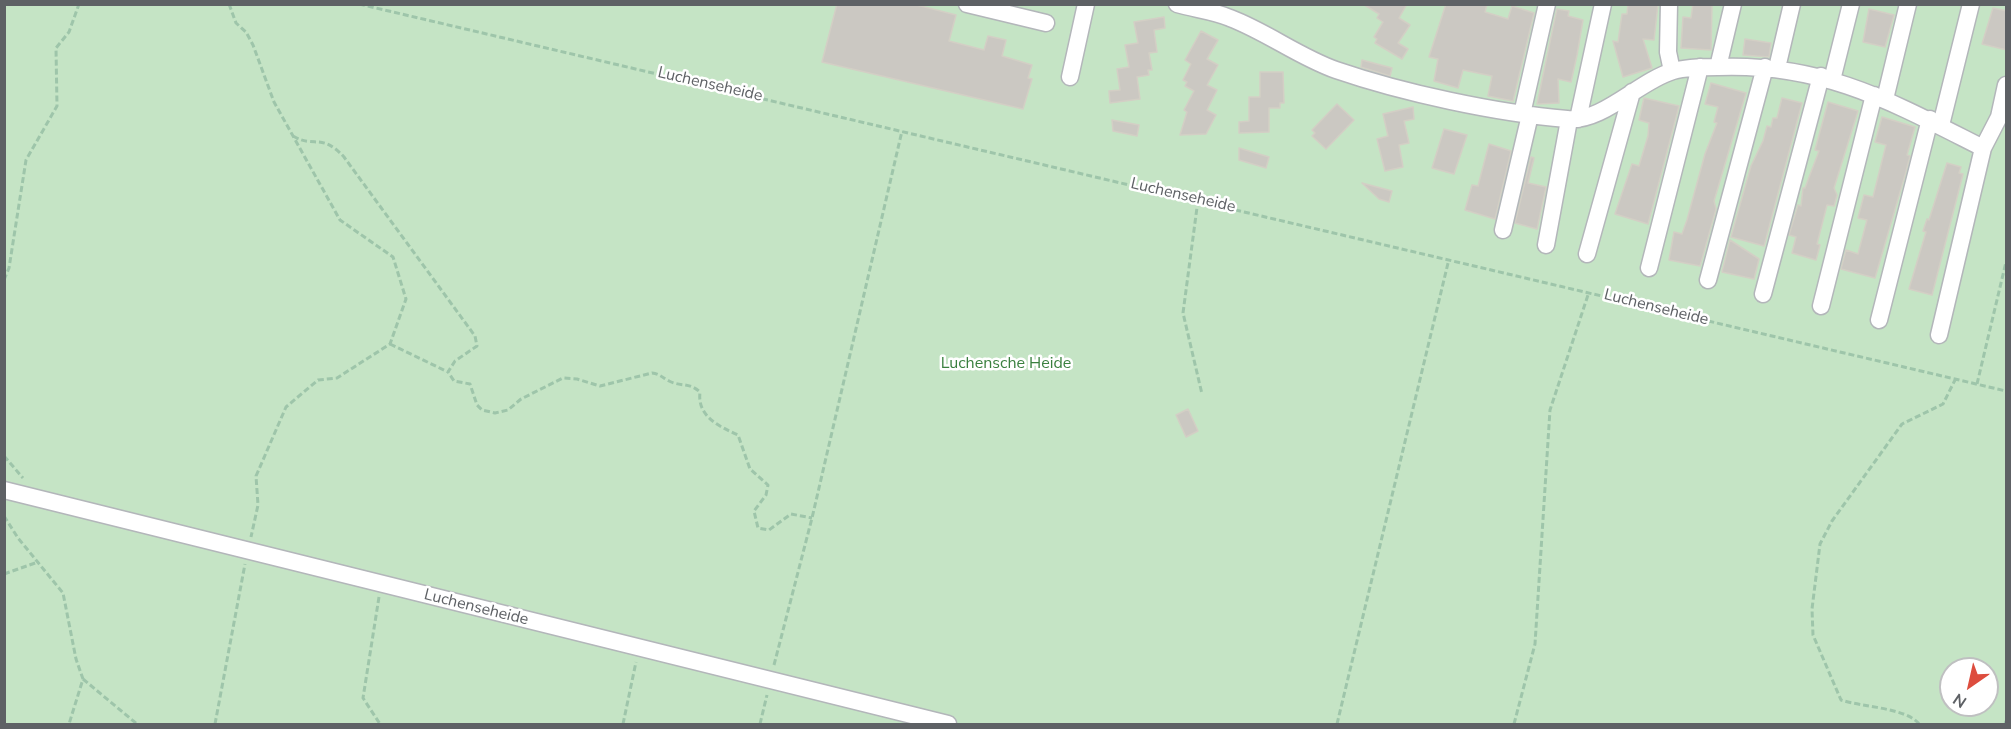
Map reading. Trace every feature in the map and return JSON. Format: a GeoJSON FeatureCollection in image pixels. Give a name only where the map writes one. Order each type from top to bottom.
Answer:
{"type":"FeatureCollection","features":[{"type":"Feature","properties":{"kind":"street"},"geometry":{"type":"LineString","coordinates":[[967,4],[1046,23]]}},
{"type":"Feature","properties":{"kind":"street"},"geometry":{"type":"LineString","coordinates":[[1070,77],[1086,4]]}},
{"type":"Feature","properties":{"kind":"street"},"geometry":{"type":"LineString","coordinates":[[1177,4],[1229,17],[1335,70],[1419,92],[1526,114],[1574,120],[1672,71],[1700,66],[1771,67],[1827,78],[1880,97],[1936,122],[1983,148]]}},
{"type":"Feature","properties":{"kind":"street"},"geometry":{"type":"LineString","coordinates":[[1503,230],[1547,4]]}},
{"type":"Feature","properties":{"kind":"street"},"geometry":{"type":"LineString","coordinates":[[1546,245],[1603,4]]}},
{"type":"Feature","properties":{"kind":"street"},"geometry":{"type":"LineString","coordinates":[[1669,4],[1668,40],[1672,71]]}},
{"type":"Feature","properties":{"kind":"street"},"geometry":{"type":"LineString","coordinates":[[1718,67],[1733,4]]}},
{"type":"Feature","properties":{"kind":"street"},"geometry":{"type":"LineString","coordinates":[[1708,280],[1792,4]]}},
{"type":"Feature","properties":{"kind":"street"},"geometry":{"type":"LineString","coordinates":[[1763,294],[1851,4]]}},
{"type":"Feature","properties":{"kind":"street"},"geometry":{"type":"LineString","coordinates":[[1821,306],[1908,4]]}},
{"type":"Feature","properties":{"kind":"street"},"geometry":{"type":"LineString","coordinates":[[1879,320],[1971,4]]}},
{"type":"Feature","properties":{"kind":"street"},"geometry":{"type":"LineString","coordinates":[[1649,268],[1700,66]]}},
{"type":"Feature","properties":{"kind":"street"},"geometry":{"type":"LineString","coordinates":[[1939,335],[1983,148],[1998,117],[2007,85]]}},
{"type":"Feature","properties":{"kind":"street"},"geometry":{"type":"LineString","coordinates":[[1587,254],[1632,92]]}},
{"type":"Feature","properties":{"kind":"street","name":"Luchenseheide"},"geometry":{"type":"LineString","coordinates":[[4,490],[770,682],[948,724]]}},
{"type":"Feature","properties":{"kind":"path"},"geometry":{"type":"LineString","coordinates":[[4,280],[9,268],[26,160],[57,106],[56,48],[69,32],[79,4]]}},
{"type":"Feature","properties":{"kind":"path"},"geometry":{"type":"LineString","coordinates":[[215,724],[258,505],[256,476],[286,407],[318,380],[337,378],[390,344],[406,299],[393,257],[340,220],[274,102],[253,45],[246,32],[236,22],[229,4]]}},
{"type":"Feature","properties":{"kind":"path","name":"Luchenseheide"},"geometry":{"type":"LineString","coordinates":[[359,4],[2007,391]]}},
{"type":"Feature","properties":{"kind":"path"},"geometry":{"type":"LineString","coordinates":[[760,724],[812,518],[902,130]]}},
{"type":"Feature","properties":{"kind":"path"},"geometry":{"type":"LineString","coordinates":[[293,136],[305,141],[325,141],[344,157],[475,336],[477,346],[455,361],[448,372]]}},
{"type":"Feature","properties":{"kind":"path"},"geometry":{"type":"LineString","coordinates":[[1198,200],[1183,314],[1202,394]]}},
{"type":"Feature","properties":{"kind":"path"},"geometry":{"type":"LineString","coordinates":[[1337,724],[1449,260]]}},
{"type":"Feature","properties":{"kind":"path"},"geometry":{"type":"LineString","coordinates":[[1977,384],[2007,262]]}},
{"type":"Feature","properties":{"kind":"path"},"geometry":{"type":"LineString","coordinates":[[1514,724],[1535,644],[1550,410],[1589,291]]}},
{"type":"Feature","properties":{"kind":"path"},"geometry":{"type":"LineString","coordinates":[[390,344],[448,372],[454,381],[470,384],[477,405],[482,410],[495,413],[508,410],[521,399],[563,378],[577,379],[600,386],[652,373],[670,382],[692,385],[700,392],[699,400],[708,418],[721,429],[738,435],[745,447],[750,469],[768,485],[766,495],[754,511],[758,528],[769,530],[791,514],[812,518]]}},
{"type":"Feature","properties":{"kind":"path"},"geometry":{"type":"LineString","coordinates":[[1919,724],[1915,718],[1898,712],[1841,700],[1813,635],[1812,609],[1821,544],[1832,521],[1902,424],[1943,404],[1955,380]]}},
{"type":"Feature","properties":{"kind":"path"},"geometry":{"type":"LineString","coordinates":[[4,516],[63,593],[76,659],[83,679],[137,724]]}},
{"type":"Feature","properties":{"kind":"path"},"geometry":{"type":"LineString","coordinates":[[4,574],[38,562]]}},
{"type":"Feature","properties":{"kind":"path"},"geometry":{"type":"LineString","coordinates":[[380,724],[363,698],[381,585]]}},
{"type":"Feature","properties":{"kind":"path"},"geometry":{"type":"LineString","coordinates":[[623,724],[638,648]]}},
{"type":"Feature","properties":{"kind":"path"},"geometry":{"type":"LineString","coordinates":[[69,724],[83,679]]}},
{"type":"Feature","properties":{"kind":"green space","name":"Luchensche Heide"},"geometry":{"type":"Polygon","coordinates":[[[4,5],[2006,5],[2006,724],[5,724],[4,5]]]}},
{"type":"Feature","properties":{"kind":"building"},"geometry":{"type":"Polygon","coordinates":[[[837,4],[913,4],[956,15],[949,41],[984,50],[988,36],[1006,40],[1002,56],[1032,65],[1028,78],[1032,79],[1023,109],[822,62],[837,4]]]}},
{"type":"Feature","properties":{"kind":"building"},"geometry":{"type":"Polygon","coordinates":[[[1363,4],[1407,4],[1399,18],[1410,25],[1398,43],[1408,49],[1402,59],[1375,43],[1377,39],[1374,37],[1383,22],[1377,18],[1379,14],[1363,4]]]}},
{"type":"Feature","properties":{"kind":"building"},"geometry":{"type":"Polygon","coordinates":[[[1446,4],[1487,4],[1485,12],[1508,19],[1512,6],[1534,13],[1513,101],[1488,96],[1492,76],[1463,70],[1458,88],[1434,81],[1438,59],[1429,57],[1446,4]]]}},
{"type":"Feature","properties":{"kind":"building"},"geometry":{"type":"Polygon","coordinates":[[[1628,4],[1658,4],[1654,40],[1643,39],[1652,68],[1623,77],[1613,41],[1618,42],[1622,14],[1627,14],[1628,4]]]}},
{"type":"Feature","properties":{"kind":"building"},"geometry":{"type":"Polygon","coordinates":[[[1693,4],[1712,5],[1711,50],[1681,48],[1683,17],[1691,18],[1693,4]]]}},
{"type":"Feature","properties":{"kind":"building"},"geometry":{"type":"Polygon","coordinates":[[[1993,8],[2007,11],[2007,50],[1982,44],[1993,8]]]}},
{"type":"Feature","properties":{"kind":"building"},"geometry":{"type":"Polygon","coordinates":[[[1557,9],[1569,11],[1568,16],[1583,20],[1577,55],[1571,82],[1558,79],[1559,103],[1537,104],[1557,9]]]}},
{"type":"Feature","properties":{"kind":"building"},"geometry":{"type":"Polygon","coordinates":[[[1869,9],[1894,15],[1885,47],[1863,42],[1869,9]]]}},
{"type":"Feature","properties":{"kind":"building"},"geometry":{"type":"Polygon","coordinates":[[[1164,17],[1165,28],[1154,30],[1157,52],[1149,53],[1152,70],[1148,70],[1149,75],[1137,77],[1140,99],[1110,103],[1109,91],[1120,90],[1117,69],[1129,67],[1125,45],[1138,43],[1134,22],[1164,17]]]}},
{"type":"Feature","properties":{"kind":"building"},"geometry":{"type":"Polygon","coordinates":[[[1201,31],[1218,40],[1207,59],[1218,65],[1207,85],[1217,90],[1207,110],[1216,115],[1206,134],[1180,135],[1187,112],[1184,110],[1194,91],[1185,86],[1187,82],[1183,80],[1191,64],[1185,60],[1201,31]]]}},
{"type":"Feature","properties":{"kind":"building"},"geometry":{"type":"Polygon","coordinates":[[[1745,39],[1771,43],[1769,57],[1743,55],[1745,39]]]}},
{"type":"Feature","properties":{"kind":"building"},"geometry":{"type":"Polygon","coordinates":[[[1362,60],[1392,68],[1390,76],[1361,67],[1362,60]]]}},
{"type":"Feature","properties":{"kind":"building"},"geometry":{"type":"Polygon","coordinates":[[[1260,72],[1283,72],[1284,103],[1280,103],[1280,108],[1269,108],[1269,132],[1239,133],[1239,122],[1249,121],[1249,97],[1260,97],[1260,72]]]}},
{"type":"Feature","properties":{"kind":"building"},"geometry":{"type":"Polygon","coordinates":[[[1711,83],[1746,93],[1714,201],[1716,209],[1700,266],[1669,260],[1674,232],[1682,234],[1705,154],[1717,123],[1714,122],[1718,107],[1705,104],[1711,83]]]}},
{"type":"Feature","properties":{"kind":"building"},"geometry":{"type":"Polygon","coordinates":[[[1644,98],[1679,106],[1648,224],[1615,214],[1632,164],[1639,166],[1648,136],[1649,123],[1639,120],[1644,98]]]}},
{"type":"Feature","properties":{"kind":"building"},"geometry":{"type":"Polygon","coordinates":[[[1782,98],[1802,103],[1764,246],[1731,237],[1751,166],[1763,141],[1767,126],[1771,127],[1773,118],[1777,118],[1782,98]]]}},
{"type":"Feature","properties":{"kind":"building"},"geometry":{"type":"Polygon","coordinates":[[[1828,102],[1858,111],[1834,188],[1837,195],[1834,206],[1827,205],[1817,244],[1820,245],[1816,260],[1792,253],[1796,237],[1789,235],[1798,205],[1801,206],[1803,188],[1805,188],[1819,151],[1815,150],[1828,102]]]}},
{"type":"Feature","properties":{"kind":"building"},"geometry":{"type":"Polygon","coordinates":[[[1337,104],[1354,120],[1326,149],[1312,136],[1315,133],[1312,130],[1337,104]]]}},
{"type":"Feature","properties":{"kind":"building"},"geometry":{"type":"Polygon","coordinates":[[[1413,107],[1414,119],[1404,121],[1409,143],[1399,145],[1403,167],[1385,171],[1377,139],[1388,136],[1383,114],[1413,107]]]}},
{"type":"Feature","properties":{"kind":"building"},"geometry":{"type":"Polygon","coordinates":[[[1882,117],[1915,127],[1907,155],[1910,156],[1905,175],[1875,278],[1841,269],[1846,250],[1858,254],[1867,220],[1858,218],[1864,195],[1873,197],[1886,145],[1875,142],[1882,117]]]}},
{"type":"Feature","properties":{"kind":"building"},"geometry":{"type":"Polygon","coordinates":[[[1112,120],[1139,125],[1137,136],[1113,131],[1112,120]]]}},
{"type":"Feature","properties":{"kind":"building"},"geometry":{"type":"Polygon","coordinates":[[[1444,129],[1467,135],[1454,174],[1432,168],[1444,129]]]}},
{"type":"Feature","properties":{"kind":"building"},"geometry":{"type":"Polygon","coordinates":[[[1489,144],[1511,151],[1495,219],[1465,210],[1472,185],[1478,186],[1489,144]]]}},
{"type":"Feature","properties":{"kind":"building"},"geometry":{"type":"Polygon","coordinates":[[[1239,148],[1269,157],[1266,168],[1239,160],[1239,148]]]}},
{"type":"Feature","properties":{"kind":"building"},"geometry":{"type":"Polygon","coordinates":[[[1531,157],[1534,158],[1528,183],[1546,187],[1537,229],[1515,223],[1531,157]]]}},
{"type":"Feature","properties":{"kind":"building"},"geometry":{"type":"Polygon","coordinates":[[[1947,163],[1961,167],[1959,173],[1963,174],[1932,295],[1909,289],[1926,232],[1923,231],[1927,219],[1929,220],[1947,163]]]}},
{"type":"Feature","properties":{"kind":"building"},"geometry":{"type":"Polygon","coordinates":[[[1362,183],[1392,191],[1389,202],[1379,199],[1362,183]]]}},
{"type":"Feature","properties":{"kind":"building"},"geometry":{"type":"Polygon","coordinates":[[[1730,240],[1759,259],[1754,279],[1722,272],[1730,240]]]}},
{"type":"Feature","properties":{"kind":"building"},"geometry":{"type":"Polygon","coordinates":[[[1188,409],[1198,431],[1186,437],[1176,415],[1188,409]]]}}]}
